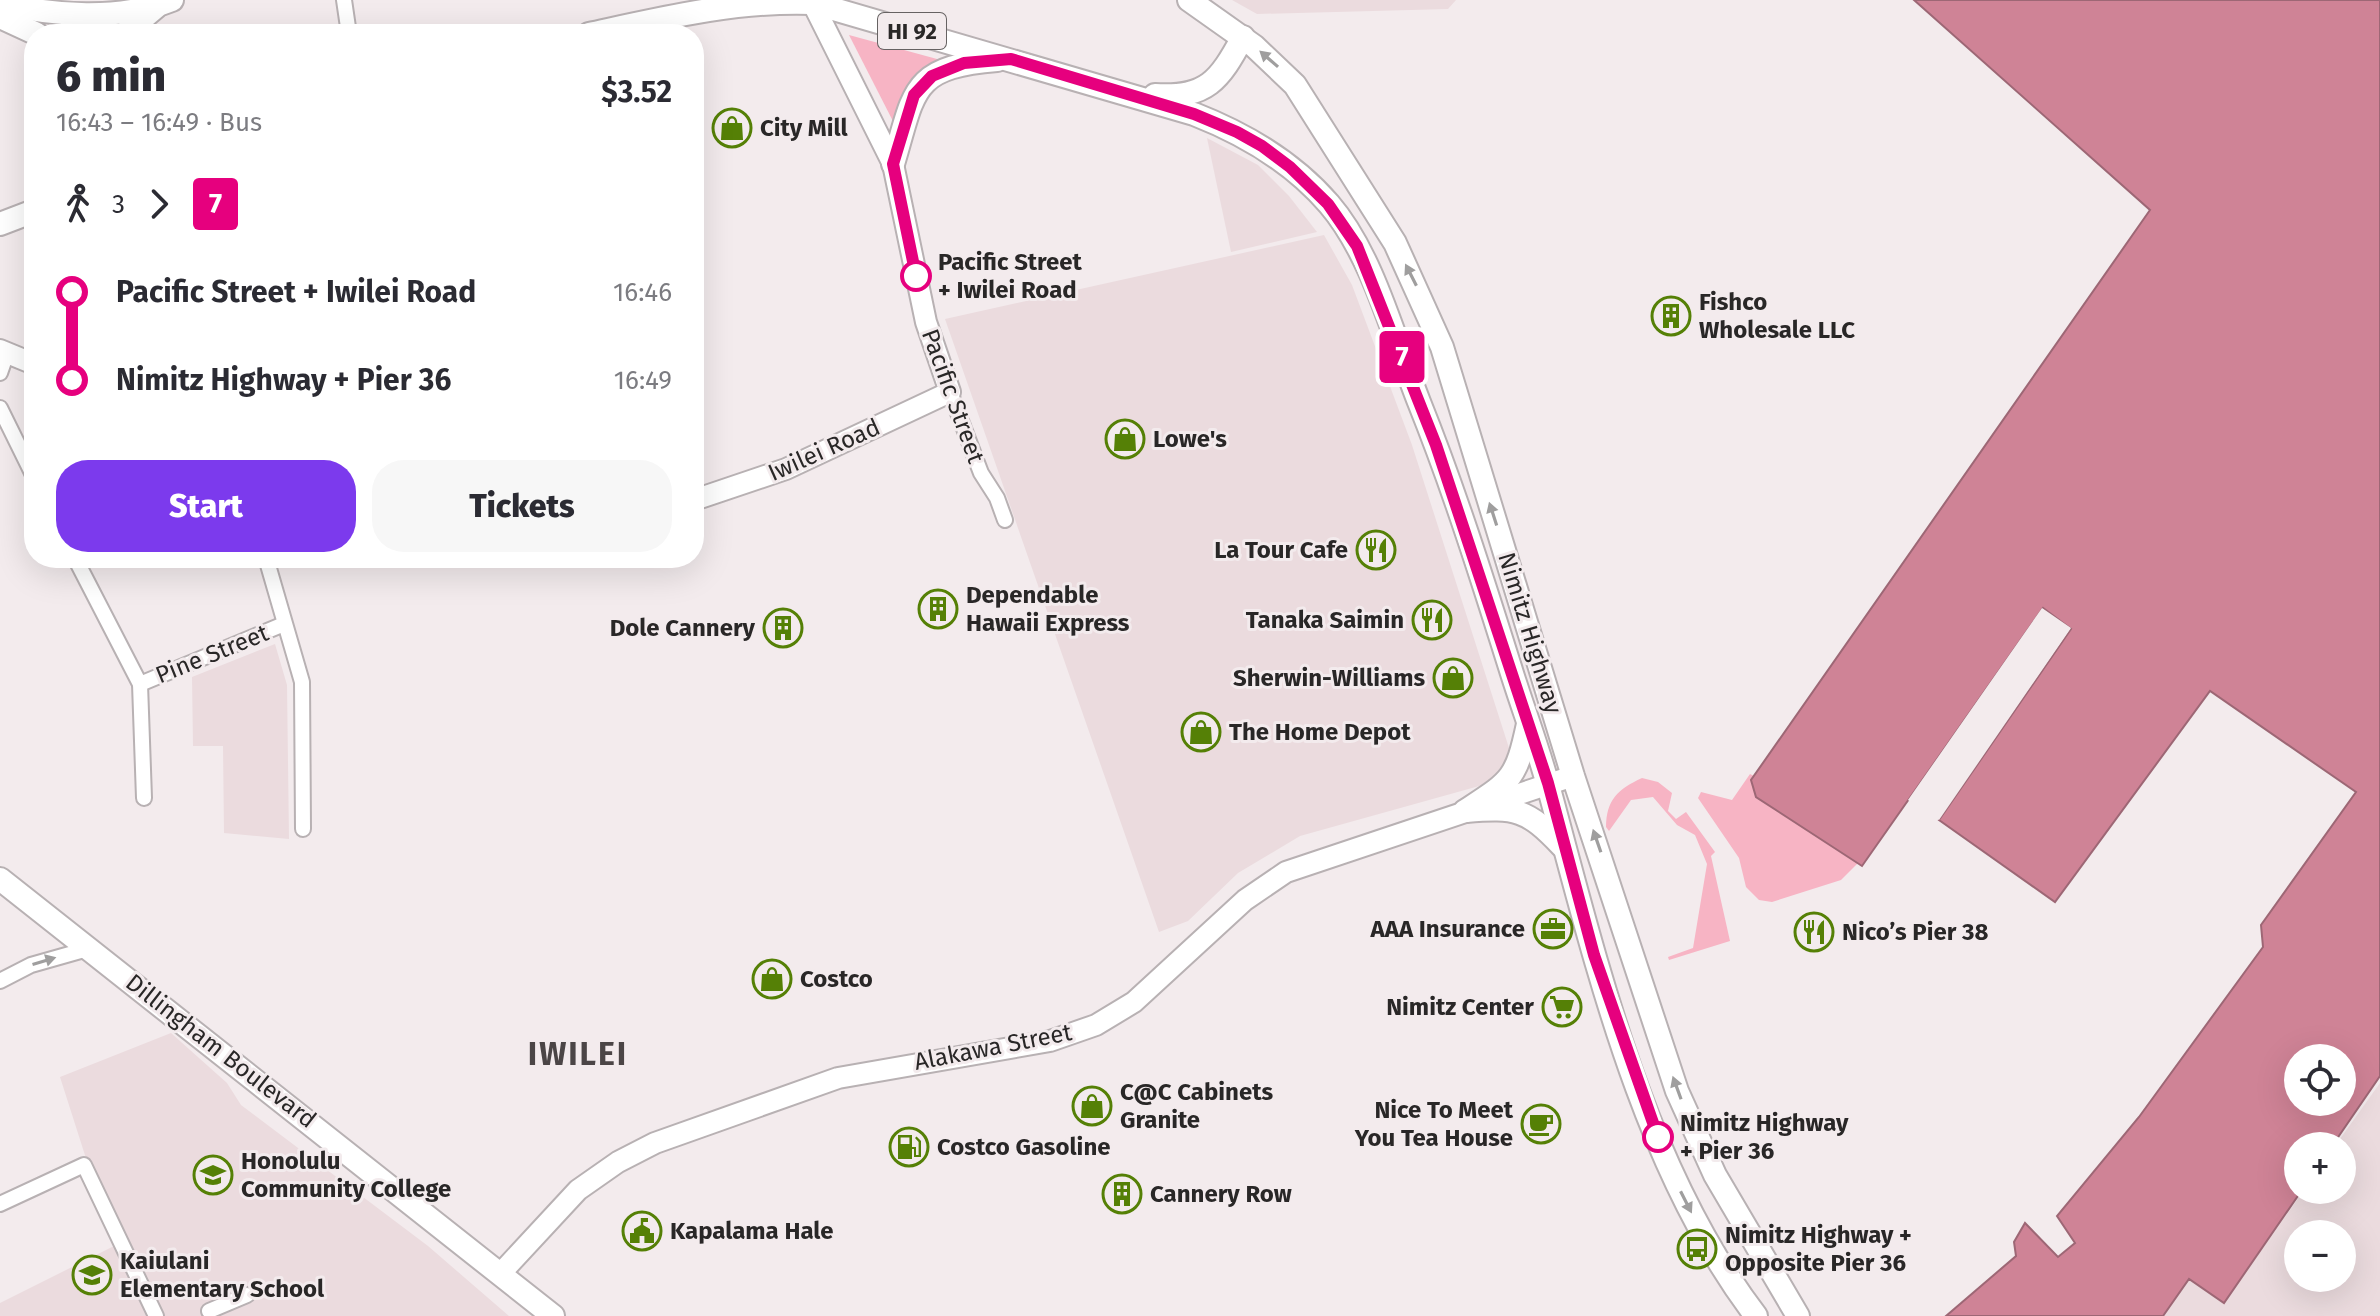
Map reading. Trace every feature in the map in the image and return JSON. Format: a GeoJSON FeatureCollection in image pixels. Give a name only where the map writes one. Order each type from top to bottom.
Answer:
{"type":"FeatureCollection","features":[{"type":"Feature","properties":{"kind":"main road","name":"Nimitz Highway"},"geometry":{"type":"LineString","coordinates":[[1189,0],[1243,37],[1295,85],[1395,243],[1419,291],[1442,347],[1573,776],[1677,1091],[1715,1175],[1798,1316]]}},
{"type":"Feature","properties":{"kind":"main road","name":"Nimitz Highway"},"geometry":{"type":"LineString","coordinates":[[634,24],[729,3],[812,2],[1194,114],[1247,137],[1308,184],[1350,234],[1436,445],[1548,783],[1563,847],[1628,1054],[1679,1189],[1715,1259],[1756,1316]]}},
{"type":"Feature","properties":{"kind":"main road","name":"Pacific Street"},"geometry":{"type":"LineString","coordinates":[[812,2],[893,164],[926,322],[950,392]]}},
{"type":"Feature","properties":{"kind":"main road"},"geometry":{"type":"LineString","coordinates":[[0,3],[41,11],[82,14],[164,3]]}},
{"type":"Feature","properties":{"kind":"main road"},"geometry":{"type":"LineString","coordinates":[[137,24],[164,3]]}},
{"type":"Feature","properties":{"kind":"main road"},"geometry":{"type":"LineString","coordinates":[[0,17],[24,28]]}},
{"type":"Feature","properties":{"kind":"main road"},"geometry":{"type":"LineString","coordinates":[[1126,94],[1177,97],[1204,89],[1227,67],[1243,37]]}},
{"type":"Feature","properties":{"kind":"main road"},"geometry":{"type":"LineString","coordinates":[[893,164],[907,110],[925,81],[940,71],[964,63],[1011,59]]}},
{"type":"Feature","properties":{"kind":"main road"},"geometry":{"type":"LineString","coordinates":[[0,224],[24,215]]}},
{"type":"Feature","properties":{"kind":"main road"},"geometry":{"type":"LineString","coordinates":[[4,351],[24,360]]}},
{"type":"Feature","properties":{"kind":"main road","name":"Iwilei Road"},"geometry":{"type":"LineString","coordinates":[[704,497],[786,469],[950,392]]}},
{"type":"Feature","properties":{"kind":"main road"},"geometry":{"type":"LineString","coordinates":[[1465,811],[1507,783],[1518,766],[1528,723]]}},
{"type":"Feature","properties":{"kind":"main road","name":"Alakawa Street"},"geometry":{"type":"LineString","coordinates":[[501,1273],[578,1190],[646,1148],[838,1078],[1050,1041],[1096,1025],[1134,1002],[1245,900],[1286,872],[1573,776]]}},
{"type":"Feature","properties":{"kind":"main road"},"geometry":{"type":"LineString","coordinates":[[1465,811],[1507,808],[1520,811],[1539,822],[1563,847]]}},
{"type":"Feature","properties":{"kind":"main road","name":"Dillingham Boulevard"},"geometry":{"type":"LineString","coordinates":[[0,879],[553,1316]]}},
{"type":"Feature","properties":{"kind":"street"},"geometry":{"type":"LineString","coordinates":[[344,0],[348,24]]}},
{"type":"Feature","properties":{"kind":"street"},"geometry":{"type":"LineString","coordinates":[[0,373],[4,351]]}},
{"type":"Feature","properties":{"kind":"street","name":"Pacific Street"},"geometry":{"type":"LineString","coordinates":[[950,392],[981,473],[997,498],[1005,520]]}},
{"type":"Feature","properties":{"kind":"street"},"geometry":{"type":"LineString","coordinates":[[0,408],[24,457]]}},
{"type":"Feature","properties":{"kind":"street"},"geometry":{"type":"LineString","coordinates":[[80,568],[140,684],[144,798]]}},
{"type":"Feature","properties":{"kind":"street"},"geometry":{"type":"LineString","coordinates":[[269,568],[302,682],[303,829]]}},
{"type":"Feature","properties":{"kind":"street","name":"Pine Street"},"geometry":{"type":"LineString","coordinates":[[140,684],[284,624]]}},
{"type":"Feature","properties":{"kind":"street"},"geometry":{"type":"LineString","coordinates":[[0,981],[31,965],[91,948]]}},
{"type":"Feature","properties":{"kind":"street"},"geometry":{"type":"LineString","coordinates":[[0,1204],[84,1165],[156,1316]]}},
{"type":"Feature","properties":{"kind":"street"},"geometry":{"type":"LineString","coordinates":[[206,1314],[247,1295]]}},
{"type":"Feature","properties":{"kind":"shaded area"},"geometry":{"type":"Polygon","coordinates":[[[1232,0],[1456,0],[1448,9],[1257,14],[1232,0]]]}},
{"type":"Feature","properties":{"kind":"shaded area"},"geometry":{"type":"Polygon","coordinates":[[[1914,0],[2380,0],[2380,1076],[2356,1111],[2356,1044],[2284,1044],[2284,1116],[2353,1116],[2342,1132],[2284,1132],[2284,1204],[2292,1204],[2224,1303],[2189,1279],[2163,1316],[1946,1316],[2016,1256],[2014,1242],[2025,1223],[2058,1257],[2075,1243],[2057,1216],[2139,1117],[2263,947],[2261,925],[2356,792],[2210,691],[2055,902],[1939,820],[2071,629],[2043,608],[1862,866],[1756,797],[1751,780],[2150,210],[1914,0]]]}},
{"type":"Feature","properties":{"kind":"shaded area"},"geometry":{"type":"Polygon","coordinates":[[[849,35],[948,62],[898,131],[849,35]]]}},
{"type":"Feature","properties":{"kind":"shaded area"},"geometry":{"type":"Polygon","coordinates":[[[1207,138],[1258,165],[1289,196],[1317,232],[1231,252],[1207,138]]]}},
{"type":"Feature","properties":{"kind":"shaded area"},"geometry":{"type":"Polygon","coordinates":[[[1324,235],[1352,285],[1412,445],[1509,748],[1504,764],[1490,783],[1300,836],[1238,873],[1188,921],[1159,932],[945,319],[1324,235]]]}},
{"type":"Feature","properties":{"kind":"shaded area"},"geometry":{"type":"Polygon","coordinates":[[[275,644],[287,685],[289,839],[224,833],[223,746],[193,746],[192,677],[275,644]]]}},
{"type":"Feature","properties":{"kind":"shaded area"},"geometry":{"type":"Polygon","coordinates":[[[1750,774],[1754,776],[1751,781],[1756,797],[1858,863],[1841,880],[1772,902],[1759,900],[1746,887],[1739,858],[1698,798],[1701,792],[1732,800],[1750,774]]]}},
{"type":"Feature","properties":{"kind":"shaded area"},"geometry":{"type":"Polygon","coordinates":[[[1642,778],[1658,782],[1672,793],[1668,811],[1676,819],[1686,812],[1715,852],[1711,856],[1730,941],[1669,960],[1668,957],[1693,948],[1707,864],[1695,835],[1677,825],[1653,797],[1631,800],[1609,831],[1606,827],[1608,810],[1615,796],[1642,778]]]}},
{"type":"Feature","properties":{"kind":"shaded area","name":"Honolulu Community College"},"geometry":{"type":"Polygon","coordinates":[[[171,1033],[227,1083],[241,1105],[428,1246],[509,1316],[0,1316],[0,1303],[114,1246],[60,1077],[171,1033]]]}},
{"type":"Feature","properties":{"kind":"shaded area"},"geometry":{"type":"Polygon","coordinates":[[[2380,1083],[2380,1316],[2163,1316],[2189,1278],[2224,1303],[2294,1204],[2356,1204],[2356,1132],[2345,1132],[2380,1083]]]}},
{"type":"Feature","properties":{"kind":"pier"},"geometry":{"type":"Polygon","coordinates":[[[2042,608],[2071,628],[1939,820],[1935,818],[2065,629],[2043,613],[1911,802],[1908,800],[2042,608]]]}},
{"type":"Feature","properties":{"kind":"bus line","name":"7"},"geometry":{"type":"LineString","coordinates":[[916,276],[893,164],[907,110],[919,87],[940,71],[964,63],[1011,59],[1194,114],[1262,146],[1290,167],[1328,204],[1357,246],[1436,445],[1548,783],[1594,955],[1658,1137]]}},
{"type":"Feature","properties":{"kind":"place","name":"City Mill"},"geometry":{"type":"Point","coordinates":[732,128]}},
{"type":"Feature","properties":{"kind":"place","name":"Pacific Street + Iwilei Road"},"geometry":{"type":"Point","coordinates":[916,276]}},
{"type":"Feature","properties":{"kind":"place","name":"Fishco Wholesale LLC"},"geometry":{"type":"Point","coordinates":[1671,316]}},
{"type":"Feature","properties":{"kind":"place","name":"Lowe's"},"geometry":{"type":"Point","coordinates":[1125,439]}},
{"type":"Feature","properties":{"kind":"place","name":"La Tour Cafe"},"geometry":{"type":"Point","coordinates":[1376,550]}},
{"type":"Feature","properties":{"kind":"place","name":"Dependable Hawaii Express"},"geometry":{"type":"Point","coordinates":[938,609]}},
{"type":"Feature","properties":{"kind":"place","name":"Tanaka Saimin"},"geometry":{"type":"Point","coordinates":[1432,620]}},
{"type":"Feature","properties":{"kind":"place","name":"Dole Cannery"},"geometry":{"type":"Point","coordinates":[783,628]}},
{"type":"Feature","properties":{"kind":"place","name":"Sherwin-Williams"},"geometry":{"type":"Point","coordinates":[1453,678]}},
{"type":"Feature","properties":{"kind":"place","name":"The Home Depot"},"geometry":{"type":"Point","coordinates":[1201,732]}},
{"type":"Feature","properties":{"kind":"place","name":"AAA Insurance"},"geometry":{"type":"Point","coordinates":[1553,929]}},
{"type":"Feature","properties":{"kind":"place","name":"Nico’s Pier 38"},"geometry":{"type":"Point","coordinates":[1814,932]}},
{"type":"Feature","properties":{"kind":"place","name":"Costco"},"geometry":{"type":"Point","coordinates":[772,979]}},
{"type":"Feature","properties":{"kind":"place","name":"Nimitz Center"},"geometry":{"type":"Point","coordinates":[1562,1007]}},
{"type":"Feature","properties":{"kind":"place","name":"C@C Cabinets Granite"},"geometry":{"type":"Point","coordinates":[1092,1106]}},
{"type":"Feature","properties":{"kind":"place","name":"Nice To Meet You Tea House"},"geometry":{"type":"Point","coordinates":[1541,1124]}},
{"type":"Feature","properties":{"kind":"place","name":"Nimitz Highway + Pier 36"},"geometry":{"type":"Point","coordinates":[1658,1137]}},
{"type":"Feature","properties":{"kind":"place","name":"Costco Gasoline"},"geometry":{"type":"Point","coordinates":[909,1147]}},
{"type":"Feature","properties":{"kind":"place","name":"Honolulu Community College"},"geometry":{"type":"Point","coordinates":[213,1175]}},
{"type":"Feature","properties":{"kind":"place","name":"Cannery Row"},"geometry":{"type":"Point","coordinates":[1122,1194]}},
{"type":"Feature","properties":{"kind":"place","name":"Kapalama Hale"},"geometry":{"type":"Point","coordinates":[642,1231]}},
{"type":"Feature","properties":{"kind":"place","name":"Nimitz Highway + Opposite Pier 36"},"geometry":{"type":"Point","coordinates":[1697,1249]}},
{"type":"Feature","properties":{"kind":"place","name":"Kaiulani Elementary School"},"geometry":{"type":"Point","coordinates":[92,1275]}},
{"type":"Feature","properties":{"kind":"district","name":"IWILEI"},"geometry":{"type":"Point","coordinates":[578,1054]}}]}
